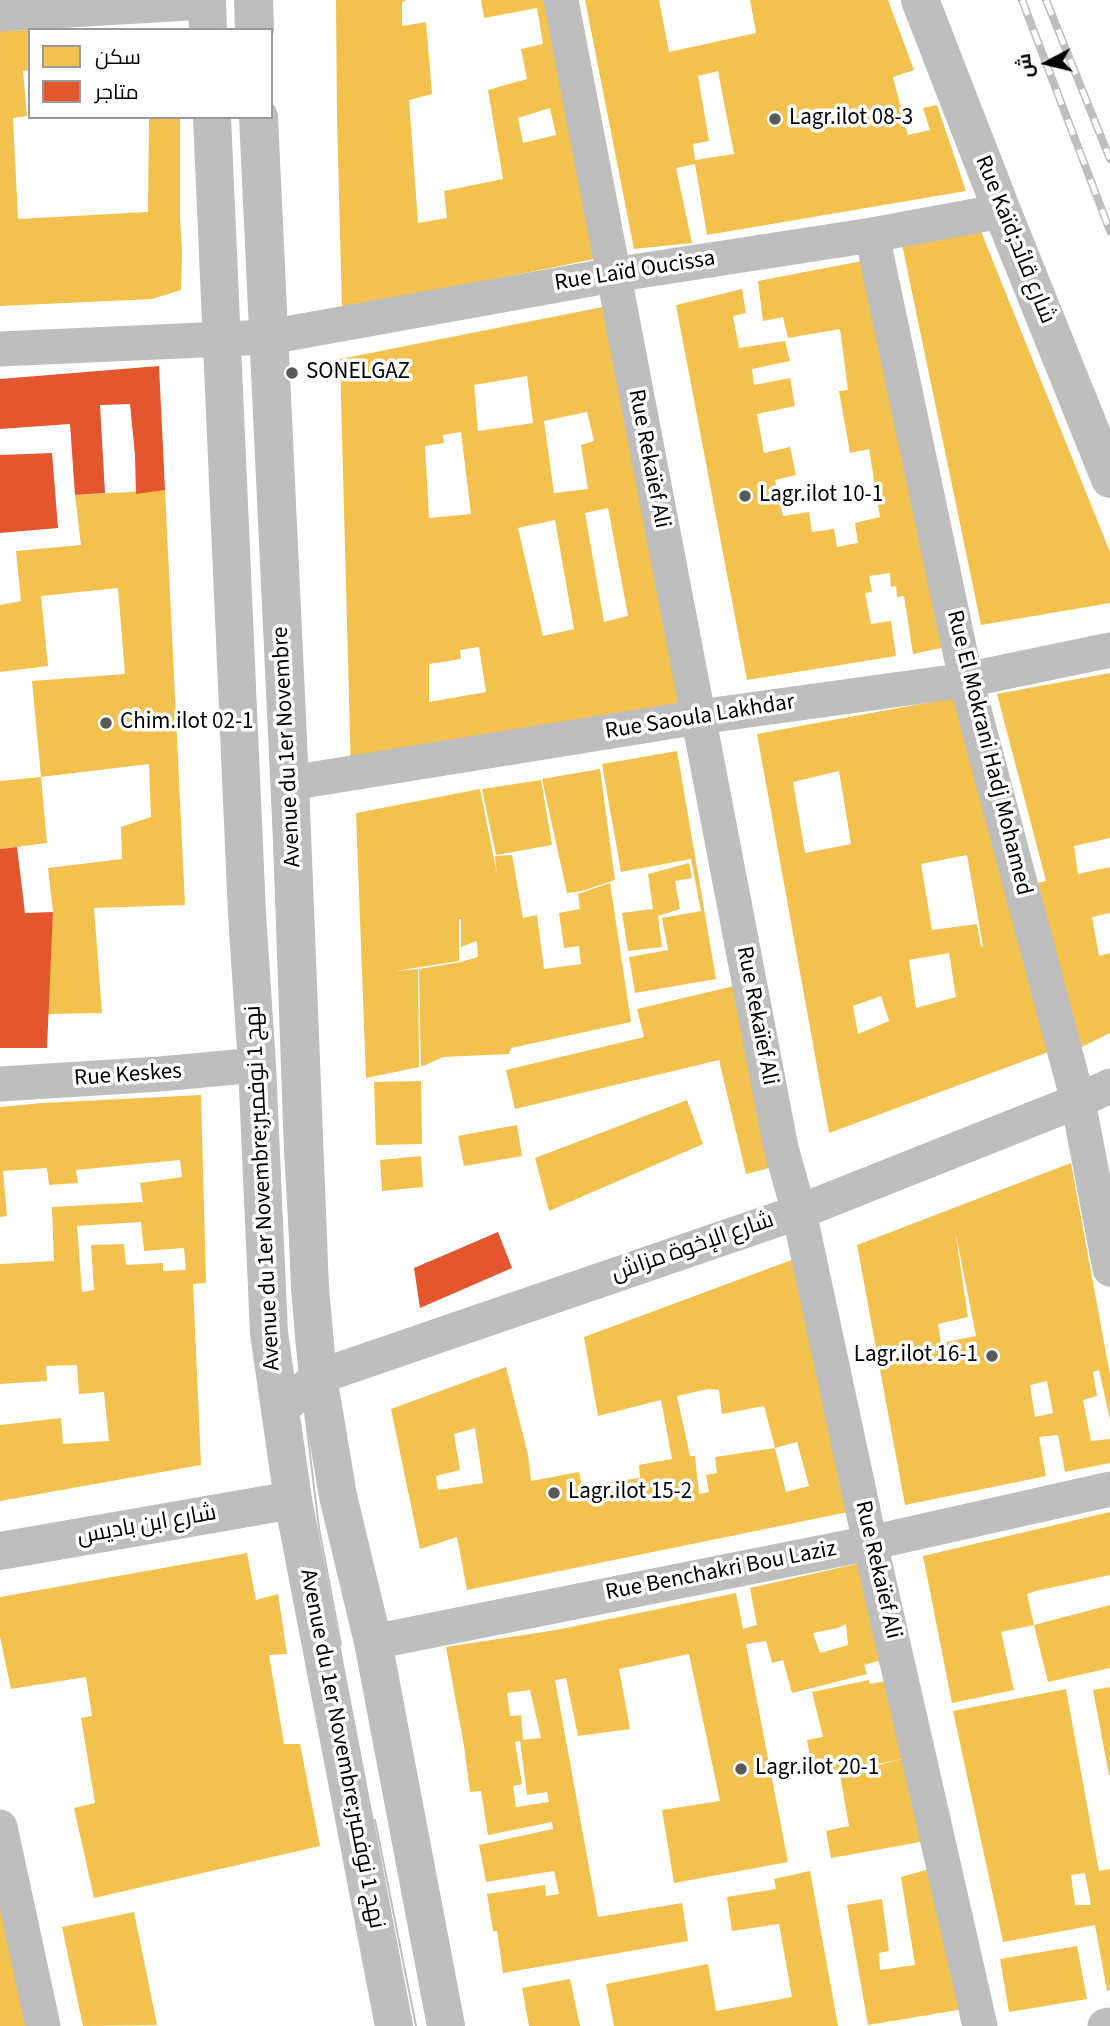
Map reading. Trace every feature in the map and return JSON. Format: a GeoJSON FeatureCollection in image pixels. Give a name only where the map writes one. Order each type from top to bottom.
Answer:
{"type":"FeatureCollection","features":[{"type":"Feature","properties":{"kind":"main road"},"geometry":{"type":"LineString","coordinates":[[254,0],[255,28]]}},
{"type":"Feature","properties":{"kind":"main road","name":"Rue Kaïd;شارع قائد"},"geometry":{"type":"LineString","coordinates":[[920,0],[1110,478]]}},
{"type":"Feature","properties":{"kind":"main road"},"geometry":{"type":"LineString","coordinates":[[212,119],[220,340]]}},
{"type":"Feature","properties":{"kind":"main road","name":"Avenue du 1er Novembre"},"geometry":{"type":"LineString","coordinates":[[259,119],[310,1288],[318,1377]]}},
{"type":"Feature","properties":{"kind":"main road","name":"Avenue du 1er Novembre;نهج 1 نوفمبر"},"geometry":{"type":"LineString","coordinates":[[220,340],[269,1333],[293,1500],[394,2026]]}},
{"type":"Feature","properties":{"kind":"main road","name":"Avenue du 1er Novembre;نهج 1 نوفمبر"},"geometry":{"type":"LineString","coordinates":[[318,1377],[338,1496],[373,1642],[446,2026]]}},
{"type":"Feature","properties":{"kind":"main road","name":"شارع ابن باديس"},"geometry":{"type":"LineString","coordinates":[[0,1551],[293,1500]]}},
{"type":"Feature","properties":{"kind":"street","name":"Rue Rekaïef Ali"},"geometry":{"type":"LineString","coordinates":[[561,0],[781,1148],[799,1212],[870,1543],[980,2026]]}},
{"type":"Feature","properties":{"kind":"street"},"geometry":{"type":"LineString","coordinates":[[0,14],[207,11]]}},
{"type":"Feature","properties":{"kind":"street","name":"Rue Laïd Oucissa"},"geometry":{"type":"LineString","coordinates":[[0,349],[269,337],[613,275],[872,235],[1002,211]]}},
{"type":"Feature","properties":{"kind":"street","name":"Rue El Mokrani Hadj Mohamed"},"geometry":{"type":"LineString","coordinates":[[872,235],[966,680],[1078,1101],[1110,1269]]}},
{"type":"Feature","properties":{"kind":"street","name":"Rue Saoula Lakhdar"},"geometry":{"type":"LineString","coordinates":[[290,783],[699,717],[966,680],[1110,650]]}},
{"type":"Feature","properties":{"kind":"street","name":"Rue Keskes"},"geometry":{"type":"LineString","coordinates":[[0,1084],[257,1065]]}},
{"type":"Feature","properties":{"kind":"street","name":"شارع الإخوة مزاش"},"geometry":{"type":"LineString","coordinates":[[279,1410],[318,1377],[799,1212],[1110,1086]]}},
{"type":"Feature","properties":{"kind":"street","name":"Rue Benchakri Bou Laziz"},"geometry":{"type":"LineString","coordinates":[[373,1642],[870,1543],[1110,1489]]}},
{"type":"Feature","properties":{"kind":"street"},"geometry":{"type":"LineString","coordinates":[[0,1827],[43,2026]]}},
{"type":"Feature","properties":{"kind":"street"},"geometry":{"type":"LineString","coordinates":[[1105,2026],[1110,2025]]}},
{"type":"Feature","properties":{"kind":"building: سكن"},"geometry":{"type":"Polygon","coordinates":[[[336,0],[407,0],[402,2],[402,26],[426,22],[432,94],[409,100],[418,223],[447,218],[444,191],[503,179],[488,90],[527,79],[521,49],[543,44],[537,8],[484,18],[481,0],[561,0],[609,256],[342,310],[336,0]],[[550,108],[518,118],[523,143],[556,135],[550,108]]]}},
{"type":"Feature","properties":{"kind":"building: سكن"},"geometry":{"type":"Polygon","coordinates":[[[585,0],[659,0],[669,52],[756,33],[750,0],[888,0],[914,70],[893,77],[908,135],[930,130],[923,108],[937,105],[966,191],[707,235],[695,164],[676,168],[692,243],[634,249],[585,0]],[[718,71],[698,76],[709,141],[693,144],[695,160],[734,154],[718,71]]]}},
{"type":"Feature","properties":{"kind":"building: سكن"},"geometry":{"type":"Polygon","coordinates":[[[28,30],[28,70],[23,71],[27,116],[13,118],[18,219],[148,212],[149,119],[180,119],[181,290],[152,299],[0,306],[0,31],[28,30]]]}},
{"type":"Feature","properties":{"kind":"building: سكن"},"geometry":{"type":"Polygon","coordinates":[[[978,224],[1110,552],[1110,603],[981,625],[902,244],[978,224]]]}},
{"type":"Feature","properties":{"kind":"building: سكن"},"geometry":{"type":"Polygon","coordinates":[[[862,261],[946,647],[913,654],[904,596],[897,597],[896,586],[891,587],[890,573],[869,576],[872,592],[865,593],[871,624],[891,621],[896,656],[747,680],[676,305],[742,289],[746,313],[733,316],[739,348],[785,341],[790,361],[752,369],[754,385],[790,378],[795,406],[757,414],[764,453],[790,447],[796,475],[775,480],[783,516],[809,512],[812,532],[834,529],[837,547],[858,543],[855,523],[880,517],[869,449],[850,453],[839,391],[848,390],[840,329],[788,338],[783,317],[763,321],[758,281],[862,261]]]}},
{"type":"Feature","properties":{"kind":"building: سكن"},"geometry":{"type":"Polygon","coordinates":[[[618,304],[699,717],[351,773],[340,359],[618,304]],[[527,376],[474,385],[478,431],[533,423],[527,376]],[[587,412],[544,421],[554,493],[588,489],[581,445],[594,441],[587,412]],[[461,432],[443,435],[444,443],[425,446],[429,518],[471,514],[461,432]],[[608,508],[585,513],[604,622],[628,616],[608,508]],[[555,520],[518,528],[543,636],[574,629],[555,520]],[[479,647],[460,650],[461,659],[429,664],[429,702],[486,692],[479,647]]]}},
{"type":"Feature","properties":{"kind":"building: سكن","name":"Chim.ilot 02-1"},"geometry":{"type":"Polygon","coordinates":[[[165,490],[185,905],[94,908],[102,1013],[47,1014],[53,912],[48,868],[122,859],[121,827],[151,817],[149,764],[41,777],[32,681],[125,674],[118,588],[41,596],[48,666],[0,672],[0,605],[21,601],[16,551],[81,545],[75,495],[165,490]]]}},
{"type":"Feature","properties":{"kind":"building: سكن"},"geometry":{"type":"Polygon","coordinates":[[[1110,673],[1110,838],[1074,846],[1078,874],[1110,867],[1110,913],[1092,917],[1099,956],[1110,953],[1110,1033],[1072,1052],[1033,884],[1046,881],[997,694],[1110,673]]]}},
{"type":"Feature","properties":{"kind":"building: سكن"},"geometry":{"type":"Polygon","coordinates":[[[958,697],[1051,1051],[829,1133],[757,734],[958,697]],[[839,771],[793,782],[805,853],[851,844],[839,771]],[[967,855],[921,864],[932,930],[977,924],[981,947],[983,946],[967,855]],[[949,953],[909,960],[916,1008],[956,997],[949,953]],[[881,996],[853,1006],[858,1034],[889,1021],[881,996]]]}},
{"type":"Feature","properties":{"kind":"building: سكن"},"geometry":{"type":"Polygon","coordinates":[[[677,751],[716,979],[635,993],[629,957],[668,950],[662,918],[701,911],[691,859],[621,872],[602,764],[677,751]]]}},
{"type":"Feature","properties":{"kind":"building: سكن"},"geometry":{"type":"Polygon","coordinates":[[[600,769],[615,880],[567,893],[542,779],[600,769]]]}},
{"type":"Feature","properties":{"kind":"building: سكن"},"geometry":{"type":"Polygon","coordinates":[[[41,777],[47,843],[0,849],[0,781],[41,777]]]}},
{"type":"Feature","properties":{"kind":"building: سكن"},"geometry":{"type":"Polygon","coordinates":[[[541,780],[552,845],[496,855],[482,789],[541,780]]]}},
{"type":"Feature","properties":{"kind":"building: سكن"},"geometry":{"type":"Polygon","coordinates":[[[480,789],[497,874],[495,856],[512,855],[523,918],[537,915],[544,969],[581,964],[579,946],[564,948],[559,913],[580,909],[578,894],[610,883],[631,1022],[511,1048],[509,1054],[443,1057],[421,1067],[419,969],[461,962],[478,957],[477,941],[461,947],[459,919],[459,961],[395,971],[418,969],[419,1067],[366,1078],[356,813],[480,789]]]}},
{"type":"Feature","properties":{"kind":"building: سكن"},"geometry":{"type":"Polygon","coordinates":[[[689,863],[692,878],[675,881],[680,909],[658,916],[662,947],[628,951],[622,913],[653,909],[648,874],[689,863]]]}},
{"type":"Feature","properties":{"kind":"building: سكن"},"geometry":{"type":"Polygon","coordinates":[[[734,986],[777,1166],[746,1174],[719,1060],[515,1109],[506,1070],[644,1037],[637,1009],[734,986]]]}},
{"type":"Feature","properties":{"kind":"building: سكن"},"geometry":{"type":"Polygon","coordinates":[[[421,1081],[422,1144],[376,1145],[374,1082],[421,1081]]]}},
{"type":"Feature","properties":{"kind":"building: سكن"},"geometry":{"type":"Polygon","coordinates":[[[201,1095],[206,1283],[193,1284],[201,1465],[0,1501],[0,1425],[61,1418],[63,1444],[109,1441],[104,1392],[79,1394],[77,1365],[46,1366],[47,1381],[0,1384],[0,1264],[54,1261],[52,1207],[143,1202],[140,1183],[182,1177],[180,1160],[76,1170],[78,1183],[49,1185],[47,1168],[3,1171],[7,1216],[0,1217],[0,1107],[201,1095]],[[141,1222],[77,1226],[82,1292],[94,1290],[91,1245],[124,1244],[126,1265],[163,1263],[163,1271],[186,1270],[184,1248],[144,1251],[141,1222]]]}},
{"type":"Feature","properties":{"kind":"building: سكن"},"geometry":{"type":"Polygon","coordinates":[[[687,1100],[703,1144],[549,1211],[535,1158],[687,1100]]]}},
{"type":"Feature","properties":{"kind":"building: سكن"},"geometry":{"type":"Polygon","coordinates":[[[517,1125],[522,1156],[464,1166],[458,1136],[517,1125]]]}},
{"type":"Feature","properties":{"kind":"building: سكن"},"geometry":{"type":"Polygon","coordinates":[[[421,1156],[423,1187],[382,1191],[380,1160],[421,1156]]]}},
{"type":"Feature","properties":{"kind":"building: سكن","name":"Lagr.ilot 16-1"},"geometry":{"type":"Polygon","coordinates":[[[1071,1163],[1110,1375],[1110,1420],[1099,1370],[1093,1372],[1097,1396],[1083,1400],[1091,1441],[1110,1439],[1110,1463],[1065,1472],[1058,1435],[1039,1437],[1046,1476],[905,1505],[857,1245],[1071,1163]],[[955,1230],[968,1317],[938,1324],[941,1343],[976,1336],[955,1230]],[[1047,1381],[1030,1385],[1035,1417],[1053,1413],[1047,1381]]]}},
{"type":"Feature","properties":{"kind":"building: سكن"},"geometry":{"type":"Polygon","coordinates":[[[797,1258],[863,1509],[467,1590],[457,1537],[420,1549],[391,1409],[506,1367],[528,1455],[531,1481],[579,1472],[582,1486],[640,1478],[639,1465],[672,1459],[661,1400],[598,1416],[584,1337],[797,1258]],[[708,1389],[677,1396],[690,1456],[695,1456],[699,1494],[709,1492],[706,1475],[717,1473],[715,1457],[775,1448],[764,1406],[722,1414],[719,1390],[708,1389]],[[475,1428],[454,1434],[460,1470],[436,1476],[438,1490],[483,1483],[475,1428]],[[797,1442],[775,1448],[786,1492],[809,1486],[797,1442]]]}},
{"type":"Feature","properties":{"kind":"building: سكن"},"geometry":{"type":"Polygon","coordinates":[[[1110,1512],[1110,1575],[1027,1594],[1034,1625],[1001,1632],[1014,1690],[952,1703],[923,1556],[1110,1512]]]}},
{"type":"Feature","properties":{"kind":"building: سكن"},"geometry":{"type":"Polygon","coordinates":[[[247,1553],[256,1600],[278,1594],[287,1654],[269,1655],[284,1744],[300,1744],[320,1846],[94,1898],[74,1808],[95,1803],[81,1718],[92,1716],[86,1677],[11,1689],[0,1637],[0,1597],[247,1553]]]}},
{"type":"Feature","properties":{"kind":"building: سكن"},"geometry":{"type":"Polygon","coordinates":[[[869,1561],[937,1839],[831,1858],[826,1831],[849,1826],[840,1775],[902,1759],[814,1777],[807,1740],[823,1737],[812,1692],[869,1680],[870,1684],[886,1681],[878,1661],[864,1665],[867,1674],[792,1693],[783,1660],[772,1663],[766,1641],[746,1644],[788,1862],[674,1883],[662,1810],[720,1801],[689,1654],[619,1669],[630,1729],[578,1736],[566,1678],[555,1680],[598,1917],[682,1903],[688,1941],[503,1973],[497,1931],[493,1931],[487,1894],[545,1885],[546,1896],[559,1894],[554,1871],[486,1882],[479,1845],[553,1829],[552,1822],[488,1835],[481,1791],[470,1792],[446,1647],[556,1630],[736,1593],[743,1629],[757,1625],[750,1588],[869,1561]],[[846,1624],[813,1633],[820,1653],[848,1645],[846,1624]],[[530,1690],[507,1693],[510,1716],[521,1715],[523,1740],[541,1738],[530,1690]],[[520,1741],[515,1742],[522,1784],[513,1786],[516,1807],[549,1802],[547,1792],[527,1795],[520,1741]]]}},
{"type":"Feature","properties":{"kind":"building: سكن"},"geometry":{"type":"Polygon","coordinates":[[[1110,1605],[1110,1668],[1048,1682],[1034,1625],[1110,1605]]]}},
{"type":"Feature","properties":{"kind":"building: سكن"},"geometry":{"type":"Polygon","coordinates":[[[1110,1687],[1110,1775],[1109,1775],[1093,1690],[1110,1687]]]}},
{"type":"Feature","properties":{"kind":"building: سكن"},"geometry":{"type":"Polygon","coordinates":[[[1066,1689],[1099,1871],[1110,1869],[1110,1990],[1107,1991],[1095,1925],[1003,1942],[953,1711],[1066,1689]],[[1085,1873],[1071,1875],[1075,1905],[1091,1905],[1085,1873]]]}},
{"type":"Feature","properties":{"kind":"building: سكن"},"geometry":{"type":"Polygon","coordinates":[[[944,1865],[976,2007],[868,2025],[847,1905],[882,1899],[889,1951],[879,1953],[880,1970],[915,1965],[901,1877],[944,1865]]]}},
{"type":"Feature","properties":{"kind":"building: سكن"},"geometry":{"type":"Polygon","coordinates":[[[810,1871],[838,2026],[614,2026],[606,1984],[708,1964],[716,2011],[792,1997],[779,1924],[732,1931],[727,1897],[776,1889],[774,1879],[810,1871]]]}},
{"type":"Feature","properties":{"kind":"building: سكن"},"geometry":{"type":"Polygon","coordinates":[[[0,1908],[29,2026],[0,2026],[0,1908]]]}},
{"type":"Feature","properties":{"kind":"building: سكن"},"geometry":{"type":"Polygon","coordinates":[[[134,1912],[157,2025],[83,2026],[62,1927],[134,1912]]]}},
{"type":"Feature","properties":{"kind":"building: سكن"},"geometry":{"type":"Polygon","coordinates":[[[1077,1946],[1087,1999],[1009,2012],[1000,1959],[1077,1946]]]}},
{"type":"Feature","properties":{"kind":"building: سكن"},"geometry":{"type":"Polygon","coordinates":[[[570,1979],[580,2026],[529,2026],[522,1988],[570,1979]]]}},
{"type":"Feature","properties":{"kind":"building: متاجر"},"geometry":{"type":"Polygon","coordinates":[[[159,366],[165,490],[136,494],[130,404],[100,405],[105,493],[75,495],[70,424],[0,429],[0,379],[159,366]]]}},
{"type":"Feature","properties":{"kind":"building: متاجر"},"geometry":{"type":"Polygon","coordinates":[[[52,453],[58,528],[0,533],[0,455],[52,453]]]}},
{"type":"Feature","properties":{"kind":"building: متاجر"},"geometry":{"type":"Polygon","coordinates":[[[17,847],[25,913],[53,912],[47,1048],[0,1048],[0,849],[17,847]]]}},
{"type":"Feature","properties":{"kind":"building: متاجر"},"geometry":{"type":"Polygon","coordinates":[[[498,1232],[512,1268],[420,1308],[414,1268],[498,1232]]]}},
{"type":"Feature","properties":{"kind":"tram line"},"geometry":{"type":"LineString","coordinates":[[220,0],[221,28]]}},
{"type":"Feature","properties":{"kind":"tram line"},"geometry":{"type":"LineString","coordinates":[[235,0],[236,28]]}},
{"type":"Feature","properties":{"kind":"tram line"},"geometry":{"type":"LineString","coordinates":[[226,119],[269,1154],[285,1372],[308,1532],[403,2026]]}},
{"type":"Feature","properties":{"kind":"tram line"},"geometry":{"type":"LineString","coordinates":[[240,119],[274,840],[285,1152],[296,1338],[319,1528],[341,1645]]}},
{"type":"Feature","properties":{"kind":"tram line"},"geometry":{"type":"LineString","coordinates":[[375,1820],[416,2026]]}},
{"type":"Feature","properties":{"kind":"railway"},"geometry":{"type":"LineString","coordinates":[[1022,0],[1110,231]]}},
{"type":"Feature","properties":{"kind":"railway"},"geometry":{"type":"LineString","coordinates":[[1046,0],[1110,159]]}},
{"type":"Feature","properties":{"kind":"place","name":"Lagr.ilot 08-3"},"geometry":{"type":"Point","coordinates":[775,119]}},
{"type":"Feature","properties":{"kind":"place","name":"SONELGAZ"},"geometry":{"type":"Point","coordinates":[292,373]}},
{"type":"Feature","properties":{"kind":"place","name":"Lagr.ilot 10-1"},"geometry":{"type":"Point","coordinates":[745,496]}},
{"type":"Feature","properties":{"kind":"place","name":"Chim.ilot 02-1"},"geometry":{"type":"Point","coordinates":[106,723]}},
{"type":"Feature","properties":{"kind":"place","name":"Lagr.ilot 16-1"},"geometry":{"type":"Point","coordinates":[992,1356]}},
{"type":"Feature","properties":{"kind":"place","name":"Lagr.ilot 15-2"},"geometry":{"type":"Point","coordinates":[554,1493]}},
{"type":"Feature","properties":{"kind":"place","name":"Lagr.ilot 20-1"},"geometry":{"type":"Point","coordinates":[741,1769]}}]}
